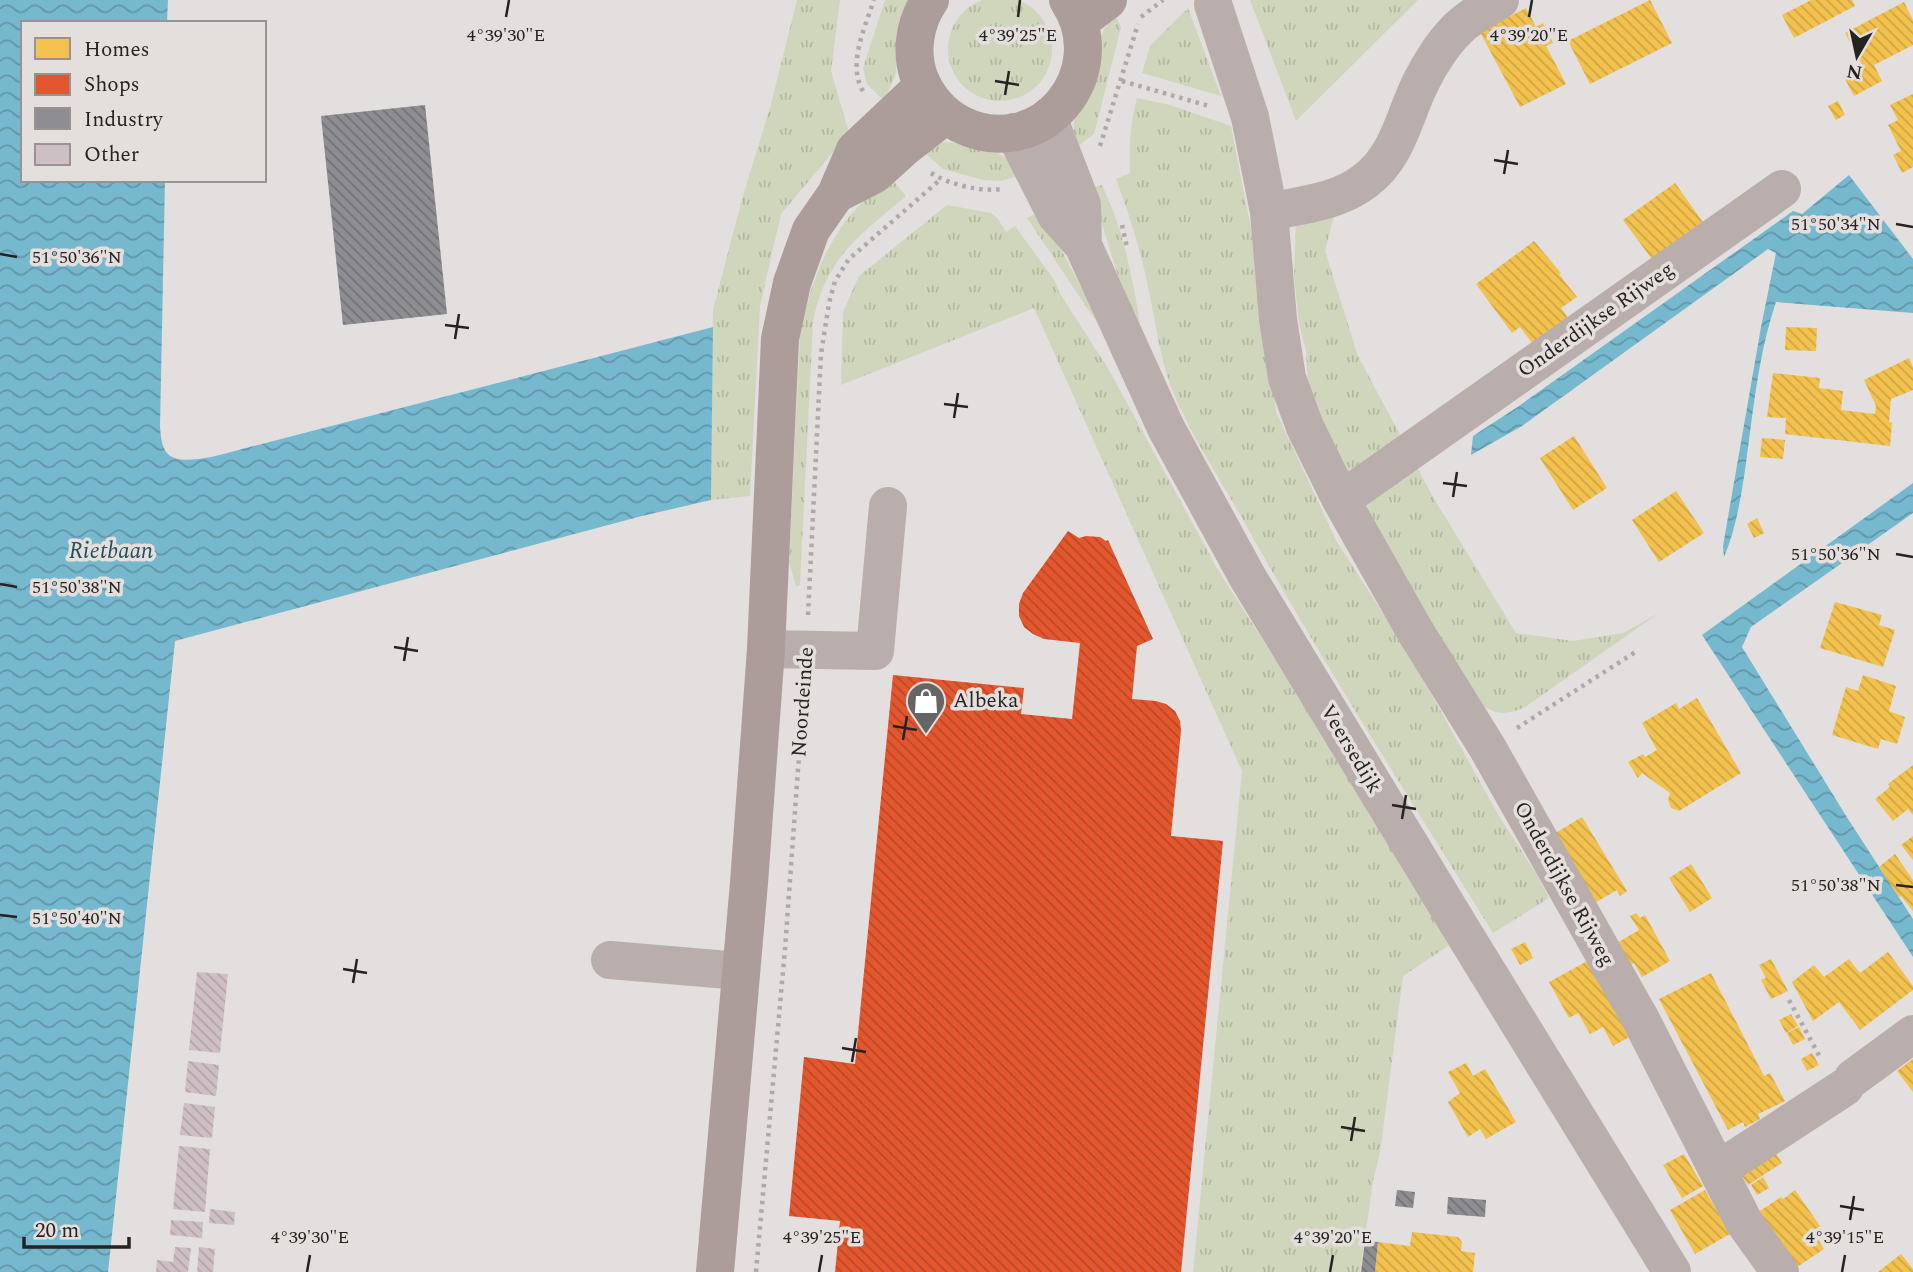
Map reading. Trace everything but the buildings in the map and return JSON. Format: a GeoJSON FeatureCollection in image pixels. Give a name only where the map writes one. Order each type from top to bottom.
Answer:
{"type":"FeatureCollection","features":[{"type":"Feature","properties":{"kind":"main road"},"geometry":{"type":"LineString","coordinates":[[930,0],[916,29],[915,59],[934,100],[956,122],[978,131],[1002,134],[1033,127],[1050,116],[1068,98],[1080,74],[1084,48],[1106,10]]}},
{"type":"Feature","properties":{"kind":"main road","name":"Noordeinde"},"geometry":{"type":"LineString","coordinates":[[715,1272],[766,649],[780,339],[792,284],[811,230],[836,194],[855,150],[934,100]]}},
{"type":"Feature","properties":{"kind":"street"},"geometry":{"type":"LineString","coordinates":[[1269,212],[1333,199],[1364,183],[1384,164],[1402,129],[1420,83],[1441,48],[1464,23],[1500,0]]}},
{"type":"Feature","properties":{"kind":"street","name":"Onderdijkse Rijweg"},"geometry":{"type":"LineString","coordinates":[[1213,4],[1250,117],[1269,212],[1278,319],[1287,378],[1305,427],[1341,500],[1415,631],[1487,747],[1640,1018],[1745,1222],[1780,1272]]}},
{"type":"Feature","properties":{"kind":"street","name":"Veersedijk"},"geometry":{"type":"LineString","coordinates":[[1050,116],[1082,205],[1083,244]]}},
{"type":"Feature","properties":{"kind":"street","name":"Veersedijk"},"geometry":{"type":"LineString","coordinates":[[1014,132],[1056,215],[1083,244],[1166,428],[1248,578],[1672,1272]]}},
{"type":"Feature","properties":{"kind":"street","name":"Onderdijkse Rijweg"},"geometry":{"type":"LineString","coordinates":[[1341,500],[1782,189]]}},
{"type":"Feature","properties":{"kind":"street"},"geometry":{"type":"LineString","coordinates":[[766,649],[875,651],[888,506]]}},
{"type":"Feature","properties":{"kind":"street"},"geometry":{"type":"LineString","coordinates":[[610,960],[740,971]]}},
{"type":"Feature","properties":{"kind":"street"},"geometry":{"type":"LineString","coordinates":[[1718,1170],[1846,1085],[1913,1034]]}},
{"type":"Feature","properties":{"kind":"path"},"geometry":{"type":"LineString","coordinates":[[1100,147],[1122,81],[1106,10],[1163,0]]}},
{"type":"Feature","properties":{"kind":"path"},"geometry":{"type":"LineString","coordinates":[[1122,81],[1250,117]]}},
{"type":"Feature","properties":{"kind":"path","name":"Noordeinde"},"geometry":{"type":"LineString","coordinates":[[756,1272],[785,949],[807,651],[821,354],[835,281],[849,259],[941,179]]}},
{"type":"Feature","properties":{"kind":"path"},"geometry":{"type":"LineString","coordinates":[[1487,747],[1637,651]]}},
{"type":"Feature","properties":{"kind":"path"},"geometry":{"type":"LineString","coordinates":[[1789,1000],[1846,1085]]}},
{"type":"Feature","properties":{"kind":"green space"},"geometry":{"type":"Polygon","coordinates":[[[987,-1],[1013,-1],[1029,5],[1044,20],[1051,39],[1051,59],[1044,78],[1029,93],[1010,100],[990,100],[971,93],[956,78],[949,59],[949,39],[956,20],[971,5],[987,-1]]]}},
{"type":"Feature","properties":{"kind":"green space"},"geometry":{"type":"Polygon","coordinates":[[[797,0],[840,0],[831,71],[849,133],[781,214],[760,306],[750,496],[711,500],[713,310],[742,199],[771,104],[797,0]]]}},
{"type":"Feature","properties":{"kind":"green space"},"geometry":{"type":"Polygon","coordinates":[[[885,0],[913,0],[899,31],[896,74],[884,101],[867,84],[863,68],[885,0]]]}},
{"type":"Feature","properties":{"kind":"green space"},"geometry":{"type":"Polygon","coordinates":[[[1250,0],[1418,0],[1296,121],[1250,0]]]}},
{"type":"Feature","properties":{"kind":"green space"},"geometry":{"type":"Polygon","coordinates":[[[1188,8],[1221,96],[1142,73],[1150,46],[1188,8]]]}},
{"type":"Feature","properties":{"kind":"green space"},"geometry":{"type":"Polygon","coordinates":[[[1115,15],[1121,27],[1094,134],[1073,150],[1074,115],[1104,29],[1115,15]]]}},
{"type":"Feature","properties":{"kind":"green space"},"geometry":{"type":"Polygon","coordinates":[[[1137,98],[1170,105],[1231,126],[1259,270],[1276,412],[1337,542],[1409,654],[1499,816],[1549,898],[1493,933],[1307,631],[1201,448],[1176,399],[1163,362],[1148,285],[1132,224],[1116,179],[1130,173],[1130,136],[1137,98]]]}},
{"type":"Feature","properties":{"kind":"green space"},"geometry":{"type":"Polygon","coordinates":[[[941,142],[995,151],[1010,162],[1019,176],[1000,181],[983,180],[943,169],[924,152],[941,142]]]}},
{"type":"Feature","properties":{"kind":"green space"},"geometry":{"type":"Polygon","coordinates":[[[890,177],[906,196],[860,236],[836,264],[826,281],[813,322],[800,585],[796,586],[789,562],[803,320],[818,270],[834,239],[859,206],[890,177]]]}},
{"type":"Feature","properties":{"kind":"green space"},"geometry":{"type":"Polygon","coordinates":[[[1102,185],[1116,218],[1126,253],[1140,323],[1136,324],[1124,295],[1091,189],[1102,185]]]}},
{"type":"Feature","properties":{"kind":"green space"},"geometry":{"type":"Polygon","coordinates":[[[947,205],[991,213],[1006,232],[1015,226],[1055,281],[1059,292],[1109,370],[1218,570],[1320,729],[1451,944],[1403,976],[1380,1153],[1373,1181],[1360,1272],[1193,1272],[1242,771],[1034,308],[841,385],[843,312],[859,276],[947,205]]]}},
{"type":"Feature","properties":{"kind":"green space"},"geometry":{"type":"Polygon","coordinates":[[[1336,208],[1325,251],[1358,356],[1433,497],[1516,633],[1573,641],[1623,633],[1659,613],[1525,707],[1502,713],[1485,707],[1471,697],[1318,426],[1299,323],[1294,276],[1296,221],[1336,208]]]}},
{"type":"Feature","properties":{"kind":"green space"},"geometry":{"type":"Polygon","coordinates":[[[1041,211],[1097,318],[1095,320],[1027,218],[1041,211]]]}},
{"type":"Feature","properties":{"kind":"water","name":"Rietbaan"},"geometry":{"type":"Polygon","coordinates":[[[0,0],[168,0],[167,21],[21,21],[21,182],[165,182],[160,427],[167,453],[184,460],[222,454],[713,327],[711,500],[175,641],[108,1272],[0,1272],[0,0]]]}},
{"type":"Feature","properties":{"kind":"water"},"geometry":{"type":"Polygon","coordinates":[[[1849,175],[1913,259],[1913,313],[1776,302],[1759,370],[1740,500],[1724,557],[1723,546],[1776,253],[1768,249],[1522,426],[1471,455],[1473,436],[1793,211],[1802,214],[1849,175]]]}},
{"type":"Feature","properties":{"kind":"water"},"geometry":{"type":"Polygon","coordinates":[[[1913,483],[1913,513],[1751,627],[1742,647],[1913,919],[1913,957],[1702,635],[1913,483]]]}},
{"type":"Feature","properties":{"kind":"place","name":"Albeka"},"geometry":{"type":"Point","coordinates":[926,735]}}]}
